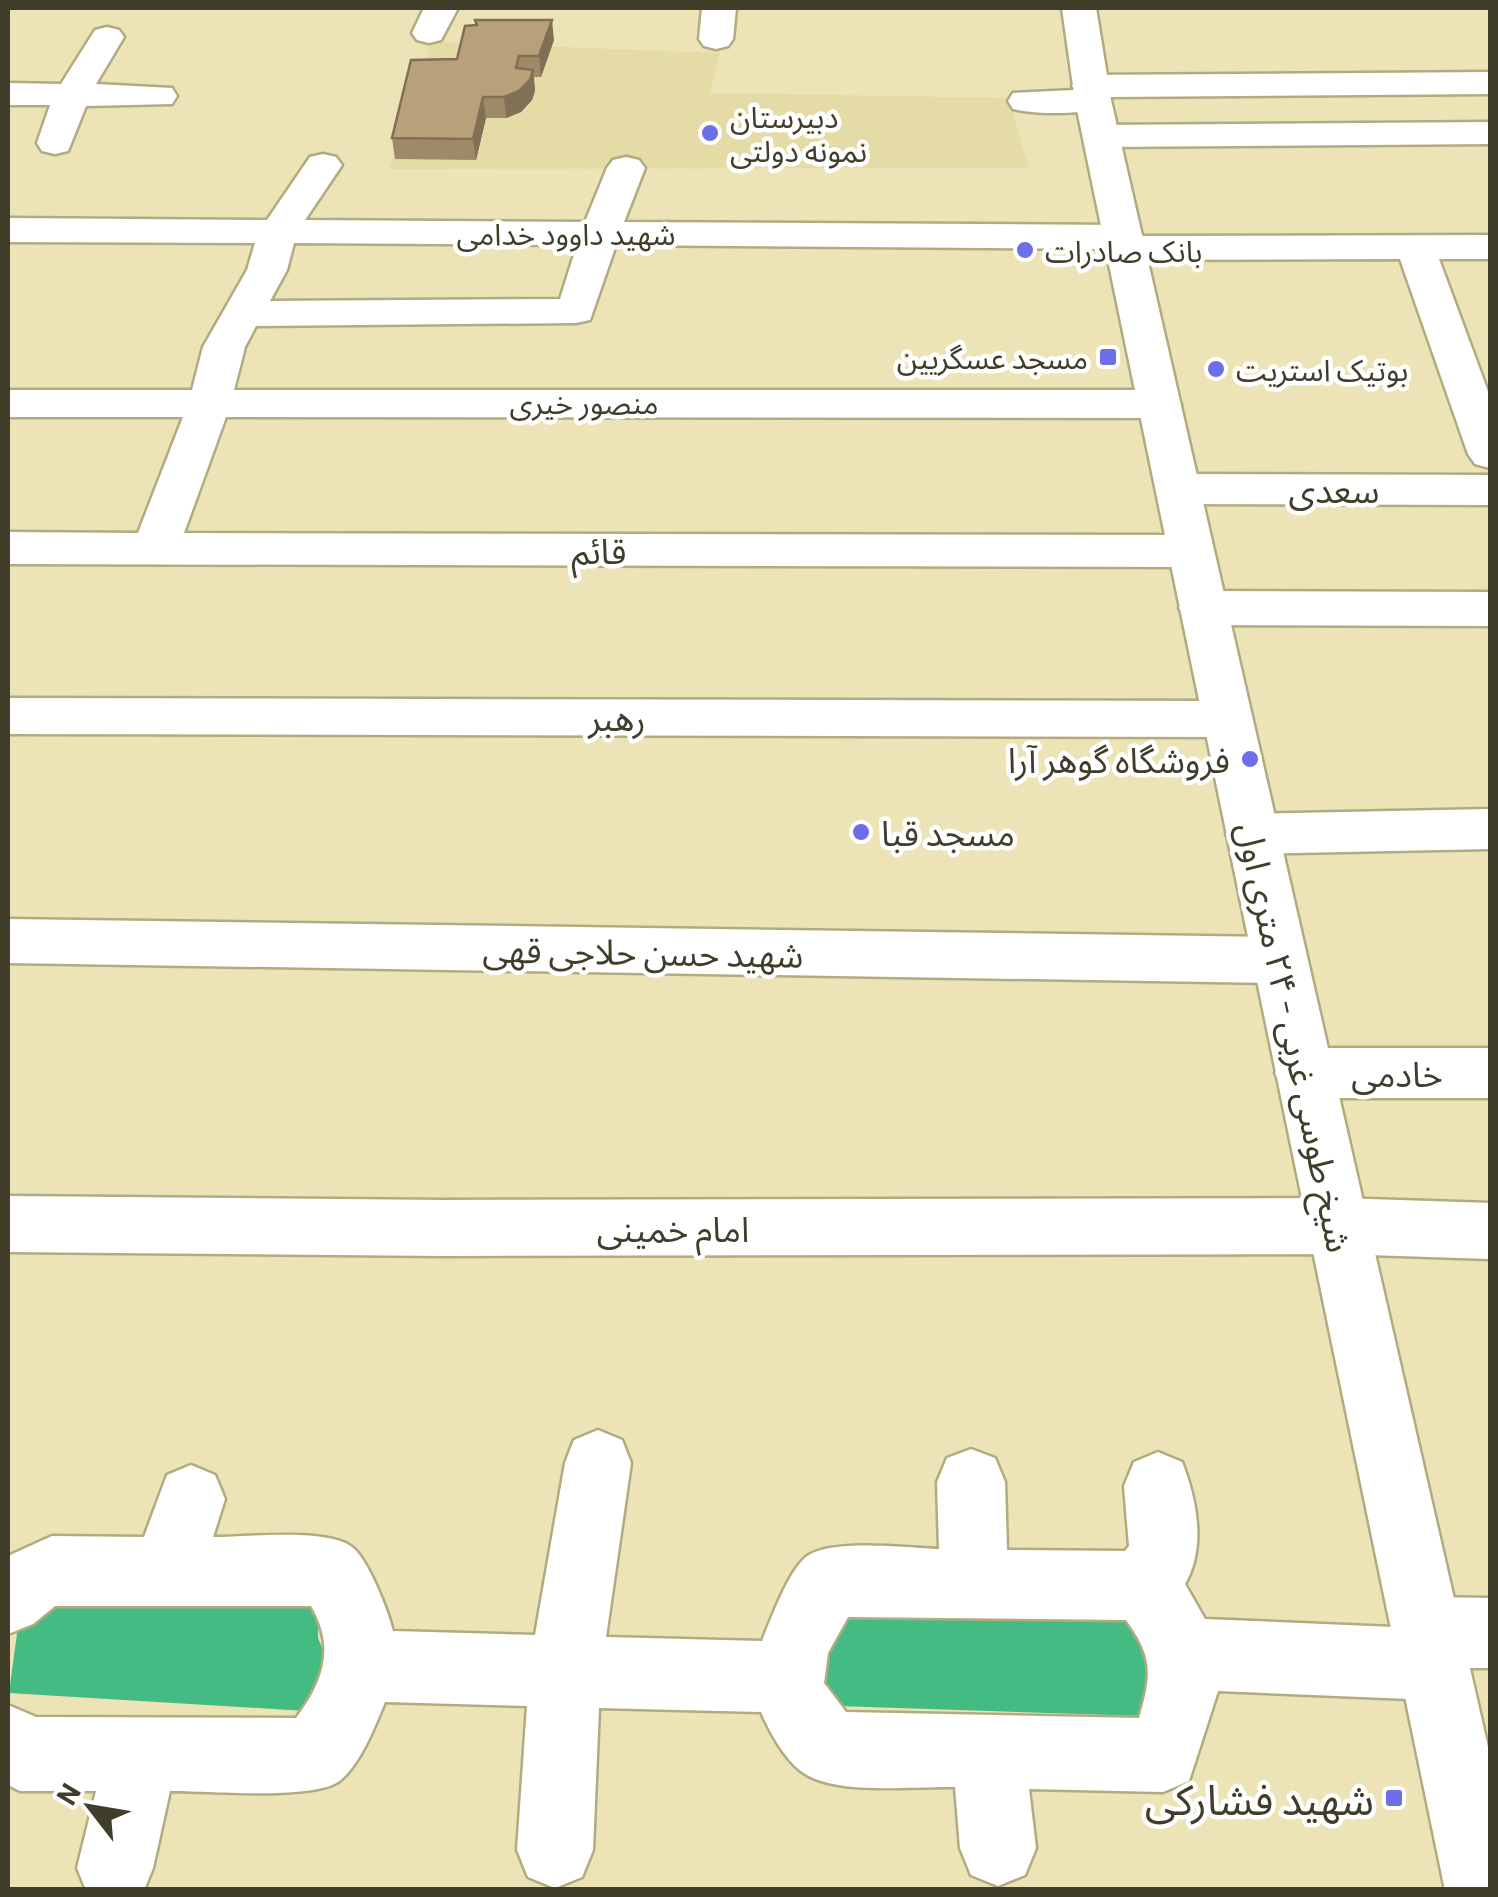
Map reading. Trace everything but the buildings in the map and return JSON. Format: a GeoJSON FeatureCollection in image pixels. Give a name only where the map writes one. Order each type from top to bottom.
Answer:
{"type":"FeatureCollection","features":[{"type":"Feature","properties":{"kind":"street","name":"شیخ طوسی غربی - ۲۴ متری اول"},"geometry":{"type":"LineString","coordinates":[[1079,8],[1095,107],[1338,1226],[1450,1643],[1483,1890]]}},
{"type":"Feature","properties":{"kind":"street"},"geometry":{"type":"LineString","coordinates":[[56,143],[72,95],[107,37]]}},
{"type":"Feature","properties":{"kind":"street"},"geometry":{"type":"LineString","coordinates":[[1095,107],[1490,83]]}},
{"type":"Feature","properties":{"kind":"street"},"geometry":{"type":"LineString","coordinates":[[8,94],[159,96]]}},
{"type":"Feature","properties":{"kind":"street"},"geometry":{"type":"LineString","coordinates":[[1026,101],[1490,134]]}},
{"type":"Feature","properties":{"kind":"street"},"geometry":{"type":"LineString","coordinates":[[155,549],[210,401],[224,347],[267,270],[278,232],[323,165]]}},
{"type":"Feature","properties":{"kind":"street"},"geometry":{"type":"LineString","coordinates":[[242,314],[576,311],[626,168]]}},
{"type":"Feature","properties":{"kind":"street","name":"شهید داوود خدامی"},"geometry":{"type":"LineString","coordinates":[[8,230],[1490,247]]}},
{"type":"Feature","properties":{"kind":"street"},"geometry":{"type":"LineString","coordinates":[[1415,247],[1474,360],[1490,454]]}},
{"type":"Feature","properties":{"kind":"street","name":"منصور خیری"},"geometry":{"type":"LineString","coordinates":[[8,403],[1160,404]]}},
{"type":"Feature","properties":{"kind":"street","name":"سعدی"},"geometry":{"type":"LineString","coordinates":[[1178,489],[1490,490]]}},
{"type":"Feature","properties":{"kind":"street","name":"قائم"},"geometry":{"type":"LineString","coordinates":[[8,548],[1191,552]]}},
{"type":"Feature","properties":{"kind":"street"},"geometry":{"type":"LineString","coordinates":[[1204,608],[1490,609]]}},
{"type":"Feature","properties":{"kind":"street","name":"رهبر"},"geometry":{"type":"LineString","coordinates":[[8,716],[1228,719]]}},
{"type":"Feature","properties":{"kind":"street"},"geometry":{"type":"LineString","coordinates":[[1252,834],[1490,829]]}},
{"type":"Feature","properties":{"kind":"street","name":"شهید حسن حلاجی قهی"},"geometry":{"type":"LineString","coordinates":[[8,941],[1279,960]]}},
{"type":"Feature","properties":{"kind":"street","name":"خادمی"},"geometry":{"type":"LineString","coordinates":[[1304,1073],[1490,1073]]}},
{"type":"Feature","properties":{"kind":"street","name":"امام خمینی"},"geometry":{"type":"LineString","coordinates":[[8,1224],[445,1228],[1338,1226],[1490,1231]]}},
{"type":"Feature","properties":{"kind":"street"},"geometry":{"type":"LineString","coordinates":[[555,1850],[564,1671],[598,1463]]}},
{"type":"Feature","properties":{"kind":"street"},"geometry":{"type":"LineString","coordinates":[[971,1482],[974,1584]]}},
{"type":"Feature","properties":{"kind":"street"},"geometry":{"type":"LineString","coordinates":[[1142,1586],[1164,1554],[1158,1486]]}},
{"type":"Feature","properties":{"kind":"street"},"geometry":{"type":"LineString","coordinates":[[167,1572],[191,1499]]}},
{"type":"Feature","properties":{"kind":"street"},"geometry":{"type":"LineString","coordinates":[[8,1599],[28,1582],[52,1571],[329,1572],[350,1603],[361,1635],[363,1666],[340,1720],[314,1755],[20,1754],[8,1740]]}},
{"type":"Feature","properties":{"kind":"street"},"geometry":{"type":"LineString","coordinates":[[830,1582],[1142,1586],[1163,1614],[1183,1654],[1180,1700],[1164,1756],[829,1748],[792,1699],[788,1676],[804,1625],[830,1582]]}},
{"type":"Feature","properties":{"kind":"street"},"geometry":{"type":"LineString","coordinates":[[1183,1654],[1450,1643]]}},
{"type":"Feature","properties":{"kind":"street"},"geometry":{"type":"LineString","coordinates":[[363,1666],[788,1676]]}},
{"type":"Feature","properties":{"kind":"street"},"geometry":{"type":"LineString","coordinates":[[989,1751],[998,1848]]}},
{"type":"Feature","properties":{"kind":"street"},"geometry":{"type":"LineString","coordinates":[[114,1868],[141,1754]]}},
{"type":"Feature","properties":{"kind":"shaded area","name":"دبیرستان نمونه دولتی"},"geometry":{"type":"Polygon","coordinates":[[[431,42],[720,53],[710,93],[1008,98],[1029,168],[389,169],[431,42]]]}},
{"type":"Feature","properties":{"kind":"green space"},"geometry":{"type":"Polygon","coordinates":[[[37,1600],[319,1605],[318,1638],[331,1669],[322,1712],[9,1693],[18,1626],[37,1600]]]}},
{"type":"Feature","properties":{"kind":"green space"},"geometry":{"type":"Polygon","coordinates":[[[840,1605],[1125,1607],[1142,1632],[1148,1658],[1141,1716],[837,1706],[820,1673],[840,1605]]]}},
{"type":"Feature","properties":{"kind":"place","name":"دبیرستان نمونه دولتی"},"geometry":{"type":"Point","coordinates":[710,133]}},
{"type":"Feature","properties":{"kind":"place","name":"بانک صادرات"},"geometry":{"type":"Point","coordinates":[1025,250]}},
{"type":"Feature","properties":{"kind":"place","name":"مسجد عسگریین"},"geometry":{"type":"Point","coordinates":[1108,357]}},
{"type":"Feature","properties":{"kind":"place","name":"بوتیک استریت"},"geometry":{"type":"Point","coordinates":[1216,369]}},
{"type":"Feature","properties":{"kind":"place","name":"فروشگاه گوهر آرا"},"geometry":{"type":"Point","coordinates":[1250,759]}},
{"type":"Feature","properties":{"kind":"place","name":"مسجد قبا"},"geometry":{"type":"Point","coordinates":[861,832]}},
{"type":"Feature","properties":{"kind":"place","name":"شهید فشارکی"},"geometry":{"type":"Point","coordinates":[1394,1798]}}]}
